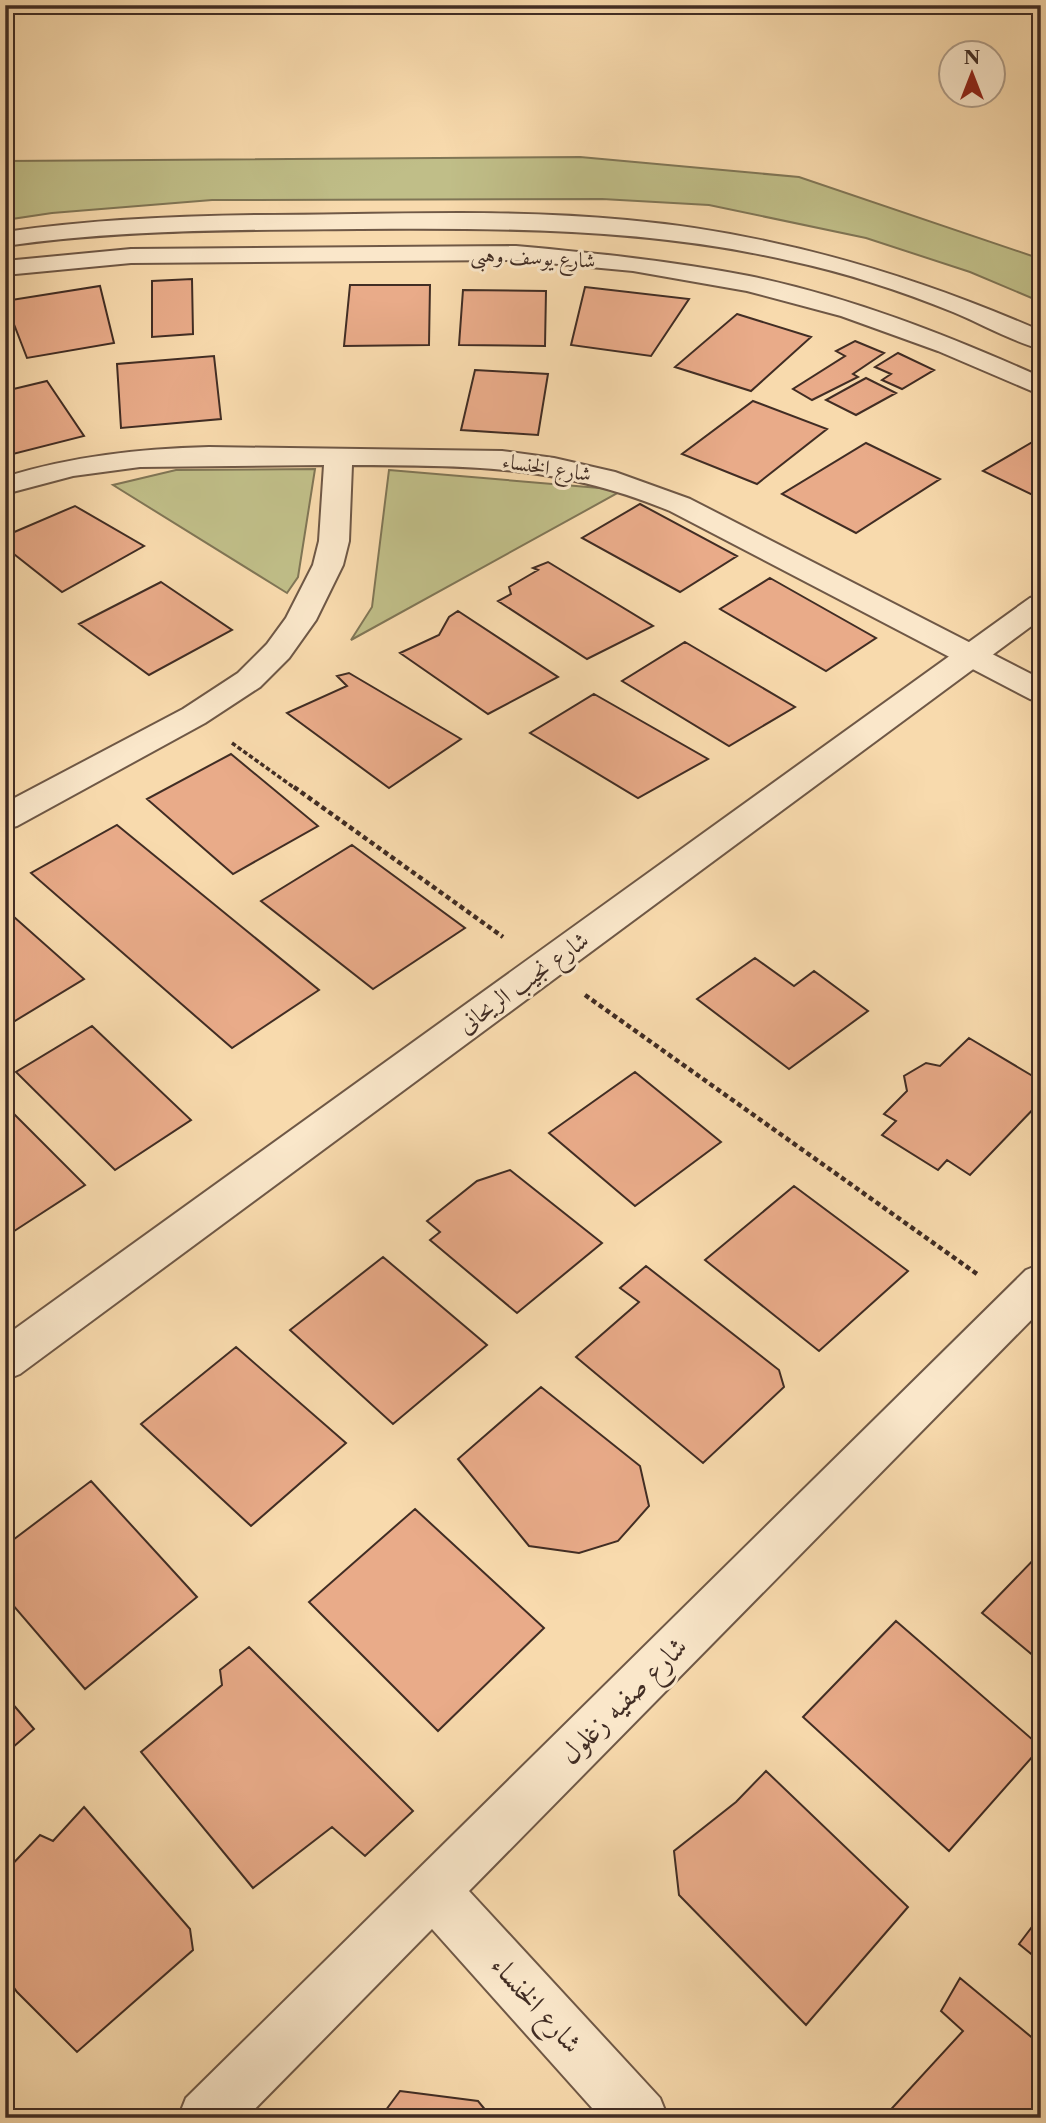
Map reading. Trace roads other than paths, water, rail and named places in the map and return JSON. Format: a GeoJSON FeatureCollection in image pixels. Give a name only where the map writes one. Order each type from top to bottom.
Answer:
{"type":"FeatureCollection","features":[{"type":"Feature","properties":{"kind":"street","name":"شارع يوسف وهبى"},"geometry":{"type":"LineString","coordinates":[[5,239],[72,230],[178,222],[548,222],[641,228],[720,239],[825,261],[918,290],[1041,341]]}},
{"type":"Feature","properties":{"kind":"street","name":"شارع يوسف وهبى"},"geometry":{"type":"LineString","coordinates":[[5,268],[84,259],[145,256],[516,253],[621,262],[749,284],[850,311],[947,345],[1041,387]]}},
{"type":"Feature","properties":{"kind":"street"},"geometry":{"type":"LineString","coordinates":[[5,818],[194,716],[249,680],[278,651],[301,620],[318,589],[334,541],[338,456]]}},
{"type":"Feature","properties":{"kind":"street","name":"شارع الخنساء"},"geometry":{"type":"LineString","coordinates":[[5,486],[59,470],[137,457],[510,459],[577,470],[614,479],[680,505],[1041,692]]}},
{"type":"Feature","properties":{"kind":"street","name":"شارع نجيب الريحانى"},"geometry":{"type":"LineString","coordinates":[[5,1361],[1041,604]]}},
{"type":"Feature","properties":{"kind":"street","name":"شارع صفيه زغلول"},"geometry":{"type":"LineString","coordinates":[[206,2118],[1030,1293]]}},
{"type":"Feature","properties":{"kind":"street","name":"شارع الخنساء"},"geometry":{"type":"LineString","coordinates":[[433,1891],[640,2118]]}}]}
